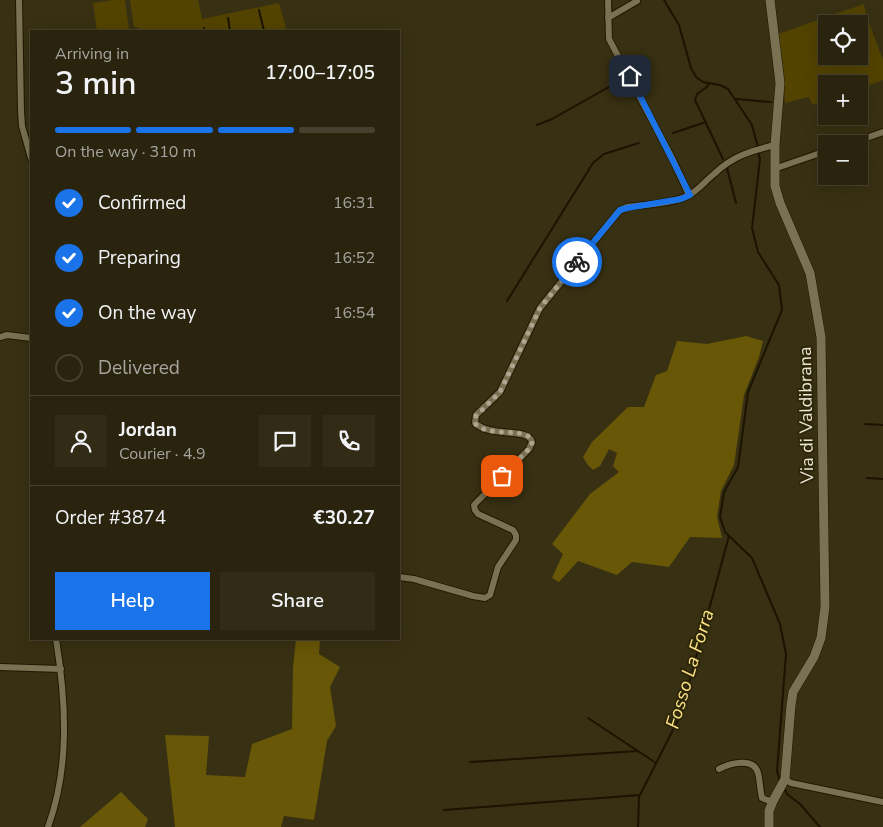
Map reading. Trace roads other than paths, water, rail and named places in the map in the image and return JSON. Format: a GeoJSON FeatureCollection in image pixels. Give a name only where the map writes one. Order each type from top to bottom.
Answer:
{"type":"FeatureCollection","features":[{"type":"Feature","properties":{"kind":"street"},"geometry":{"type":"LineString","coordinates":[[19,0],[20,112],[30,154]]}},
{"type":"Feature","properties":{"kind":"street"},"geometry":{"type":"LineString","coordinates":[[608,0],[609,39],[690,195]]}},
{"type":"Feature","properties":{"kind":"street","name":"Via di Valdibrana"},"geometry":{"type":"LineString","coordinates":[[769,827],[773,800],[784,781],[793,692],[814,657],[821,638],[825,607],[821,337],[812,281],[804,256],[778,198],[774,169],[780,83],[770,0]]}},
{"type":"Feature","properties":{"kind":"street"},"geometry":{"type":"LineString","coordinates":[[608,18],[637,1]]}},
{"type":"Feature","properties":{"kind":"street"},"geometry":{"type":"LineString","coordinates":[[868,137],[883,132]]}},
{"type":"Feature","properties":{"kind":"street"},"geometry":{"type":"LineString","coordinates":[[400,577],[422,581],[473,596],[488,597],[500,564],[516,540],[515,532],[479,515],[474,506],[531,447],[532,440],[529,436],[523,434],[486,430],[476,425],[475,417],[500,392],[540,308],[622,204],[647,204],[681,199],[690,195],[728,163],[741,155],[775,145]]}},
{"type":"Feature","properties":{"kind":"street"},"geometry":{"type":"LineString","coordinates":[[774,169],[818,154]]}},
{"type":"Feature","properties":{"kind":"street"},"geometry":{"type":"LineString","coordinates":[[0,338],[7,335],[30,338]]}},
{"type":"Feature","properties":{"kind":"street"},"geometry":{"type":"LineString","coordinates":[[48,827],[57,802],[61,774],[64,702],[56,640]]}},
{"type":"Feature","properties":{"kind":"street"},"geometry":{"type":"LineString","coordinates":[[0,667],[61,668]]}},
{"type":"Feature","properties":{"kind":"street"},"geometry":{"type":"LineString","coordinates":[[719,769],[744,762],[755,767],[758,772],[762,798],[773,800]]}},
{"type":"Feature","properties":{"kind":"street"},"geometry":{"type":"LineString","coordinates":[[784,781],[883,802]]}},
{"type":"Feature","properties":{"kind":"waterway"},"geometry":{"type":"LineString","coordinates":[[664,0],[679,25],[691,68],[696,77],[703,82],[720,85],[728,89],[752,125],[758,147]]}},
{"type":"Feature","properties":{"kind":"waterway"},"geometry":{"type":"LineString","coordinates":[[259,10],[264,30]]}},
{"type":"Feature","properties":{"kind":"waterway"},"geometry":{"type":"LineString","coordinates":[[228,18],[230,30]]}},
{"type":"Feature","properties":{"kind":"waterway"},"geometry":{"type":"LineString","coordinates":[[537,125],[552,119],[625,78]]}},
{"type":"Feature","properties":{"kind":"waterway"},"geometry":{"type":"LineString","coordinates":[[709,83],[707,87],[697,94],[695,100],[723,159]]}},
{"type":"Feature","properties":{"kind":"waterway"},"geometry":{"type":"LineString","coordinates":[[736,99],[771,102]]}},
{"type":"Feature","properties":{"kind":"waterway"},"geometry":{"type":"LineString","coordinates":[[673,133],[706,122]]}},
{"type":"Feature","properties":{"kind":"waterway"},"geometry":{"type":"LineString","coordinates":[[507,301],[593,163],[604,154],[639,143]]}},
{"type":"Feature","properties":{"kind":"waterway"},"geometry":{"type":"LineString","coordinates":[[758,152],[760,159],[752,228],[758,252],[779,285],[782,310],[748,392],[738,467],[724,492],[720,517],[725,532],[752,558],[780,624],[786,654],[777,771],[780,782]]}},
{"type":"Feature","properties":{"kind":"waterway"},"geometry":{"type":"LineString","coordinates":[[727,168],[736,203]]}},
{"type":"Feature","properties":{"kind":"waterway"},"geometry":{"type":"LineString","coordinates":[[865,424],[883,425]]}},
{"type":"Feature","properties":{"kind":"waterway"},"geometry":{"type":"LineString","coordinates":[[867,478],[883,479]]}},
{"type":"Feature","properties":{"kind":"waterway","name":"Fosso La Forra"},"geometry":{"type":"LineString","coordinates":[[638,827],[639,797],[680,716],[729,536]]}},
{"type":"Feature","properties":{"kind":"waterway"},"geometry":{"type":"LineString","coordinates":[[588,718],[656,763]]}},
{"type":"Feature","properties":{"kind":"waterway"},"geometry":{"type":"LineString","coordinates":[[470,762],[638,751]]}},
{"type":"Feature","properties":{"kind":"waterway"},"geometry":{"type":"LineString","coordinates":[[784,788],[787,794],[800,804],[820,827]]}},
{"type":"Feature","properties":{"kind":"waterway"},"geometry":{"type":"LineString","coordinates":[[444,810],[640,795]]}}]}
